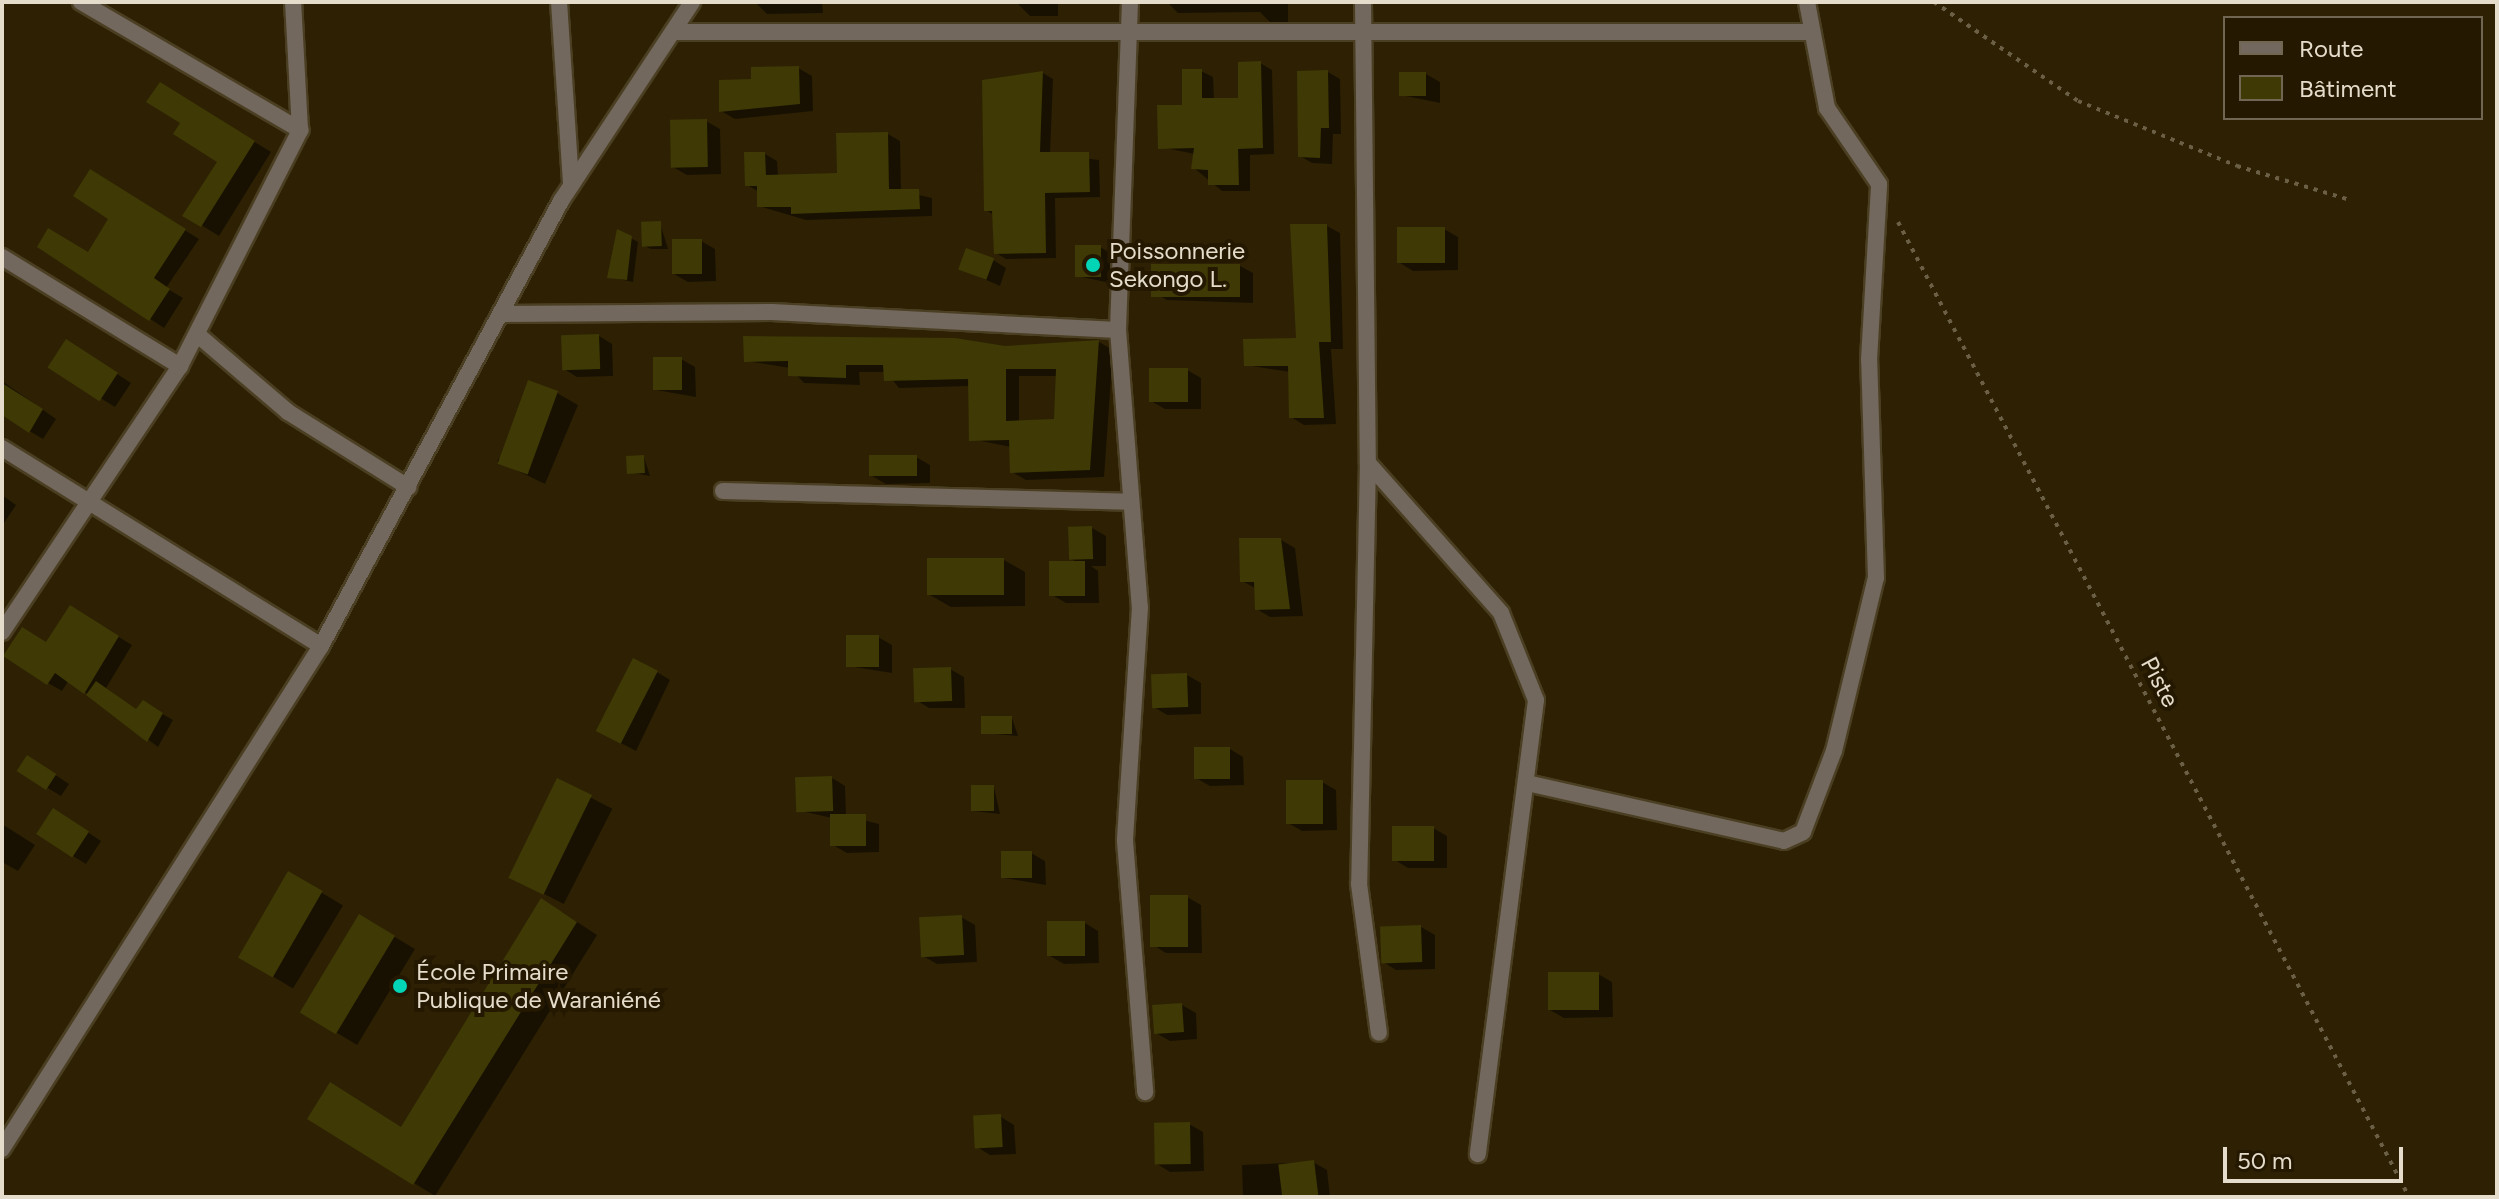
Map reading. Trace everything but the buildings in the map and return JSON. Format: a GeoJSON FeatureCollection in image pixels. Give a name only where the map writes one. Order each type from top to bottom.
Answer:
{"type":"FeatureCollection","features":[{"type":"Feature","properties":{"kind":"street"},"geometry":{"type":"LineString","coordinates":[[81,2],[300,130]]}},
{"type":"Feature","properties":{"kind":"street"},"geometry":{"type":"LineString","coordinates":[[2,632],[180,366],[300,130],[293,2]]}},
{"type":"Feature","properties":{"kind":"street"},"geometry":{"type":"LineString","coordinates":[[559,2],[571,185]]}},
{"type":"Feature","properties":{"kind":"street"},"geometry":{"type":"LineString","coordinates":[[2,1149],[321,646],[571,185],[692,2]]}},
{"type":"Feature","properties":{"kind":"street"},"geometry":{"type":"LineString","coordinates":[[1130,2],[1118,330],[1140,607],[1125,841],[1145,1092]]}},
{"type":"Feature","properties":{"kind":"street"},"geometry":{"type":"LineString","coordinates":[[1363,2],[1368,463],[1359,884],[1379,1033]]}},
{"type":"Feature","properties":{"kind":"street"},"geometry":{"type":"LineString","coordinates":[[1527,783],[1784,841],[1803,832],[1834,751],[1876,578],[1869,360],[1879,184],[1827,108],[1808,32],[1807,2]]}},
{"type":"Feature","properties":{"kind":"street"},"geometry":{"type":"LineString","coordinates":[[673,32],[1808,32]]}},
{"type":"Feature","properties":{"kind":"street"},"geometry":{"type":"LineString","coordinates":[[2,257],[180,366]]}},
{"type":"Feature","properties":{"kind":"street"},"geometry":{"type":"LineString","coordinates":[[503,314],[772,312],[1118,330]]}},
{"type":"Feature","properties":{"kind":"street"},"geometry":{"type":"LineString","coordinates":[[198,335],[288,412],[408,487]]}},
{"type":"Feature","properties":{"kind":"street"},"geometry":{"type":"LineString","coordinates":[[2,448],[86,503],[321,646]]}},
{"type":"Feature","properties":{"kind":"street"},"geometry":{"type":"LineString","coordinates":[[1368,463],[1501,613],[1536,700],[1478,1154]]}},
{"type":"Feature","properties":{"kind":"street"},"geometry":{"type":"LineString","coordinates":[[723,491],[1131,502]]}},
{"type":"Feature","properties":{"kind":"path"},"geometry":{"type":"LineString","coordinates":[[1934,2],[2078,101],[2237,166],[2347,199]]}},
{"type":"Feature","properties":{"kind":"path","name":"Piste"},"geometry":{"type":"LineString","coordinates":[[1879,184],[2409,1197]]}},
{"type":"Feature","properties":{"kind":"place","name":"Poissonnerie Sekongo L."},"geometry":{"type":"Point","coordinates":[1093,265]}},
{"type":"Feature","properties":{"kind":"place","name":"École Primaire Publique de Waraniéné"},"geometry":{"type":"Point","coordinates":[400,986]}}]}
